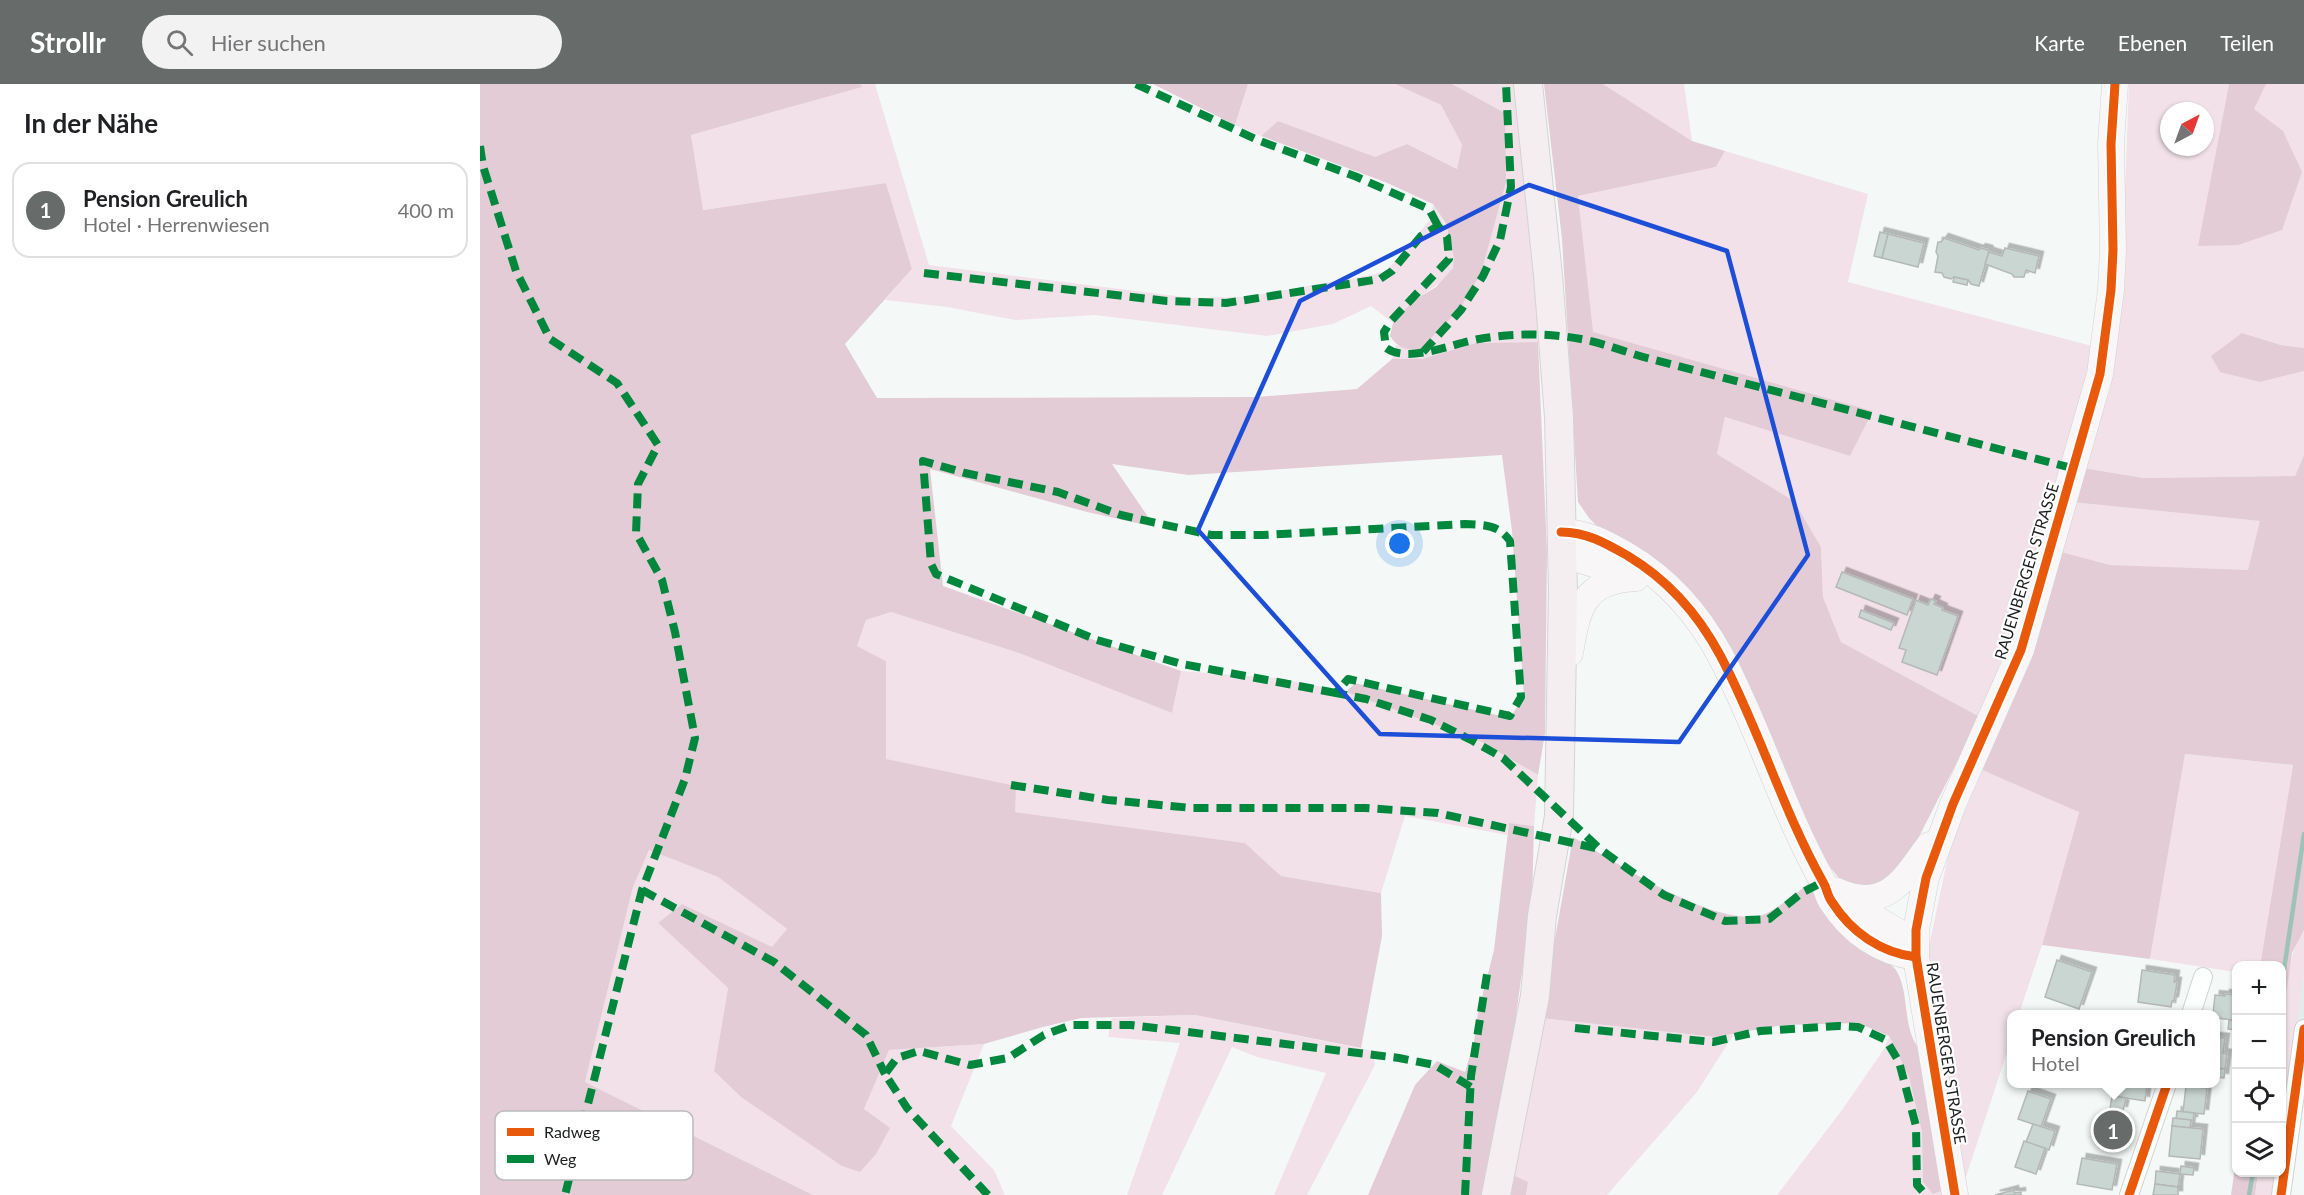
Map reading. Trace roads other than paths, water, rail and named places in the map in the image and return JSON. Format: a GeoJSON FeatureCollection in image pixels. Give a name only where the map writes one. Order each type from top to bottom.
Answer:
{"type":"FeatureCollection","features":[{"type":"Feature","properties":{"kind":"main road"},"geometry":{"type":"LineString","coordinates":[[1496,1195],[1535,996],[1542,916],[1559,816],[1561,749],[1563,590],[1557,379],[1528,84]]}},
{"type":"Feature","properties":{"kind":"street","name":"RAUENBERGER STRASSE"},"geometry":{"type":"LineString","coordinates":[[1955,1195],[1916,957],[1917,930],[1926,878],[1948,818],[2021,650],[2100,374],[2111,290],[2113,250],[2111,144],[2115,84]]}},
{"type":"Feature","properties":{"kind":"street"},"geometry":{"type":"LineString","coordinates":[[1561,543],[1587,535],[1611,546],[1651,571],[1686,603],[1719,653],[1804,848],[1831,888],[1833,904],[1868,940],[1893,953],[1916,957]]}},
{"type":"Feature","properties":{"kind":"street"},"geometry":{"type":"LineString","coordinates":[[1561,543],[1670,593],[1686,603]]}},
{"type":"Feature","properties":{"kind":"street"},"geometry":{"type":"LineString","coordinates":[[1561,687],[1567,678],[1580,607],[1588,596],[1612,581],[1636,578]]}},
{"type":"Feature","properties":{"kind":"street"},"geometry":{"type":"LineString","coordinates":[[1831,888],[1858,899],[1868,899],[1890,891],[1909,873],[1948,818]]}},
{"type":"Feature","properties":{"kind":"street"},"geometry":{"type":"LineString","coordinates":[[2192,1010],[2203,977]]}},
{"type":"Feature","properties":{"kind":"street"},"geometry":{"type":"LineString","coordinates":[[2281,1195],[2304,1029]]}},
{"type":"Feature","properties":{"kind":"street"},"geometry":{"type":"LineString","coordinates":[[2129,1195],[2166,1088]]}},
{"type":"Feature","properties":{"kind":"waterway"},"geometry":{"type":"LineString","coordinates":[[2285,961],[2304,834]]}},
{"type":"Feature","properties":{"kind":"waterway"},"geometry":{"type":"LineString","coordinates":[[2249,1195],[2252,1177]]}},
{"type":"Feature","properties":{"kind":"place","name":"Pension Greulich"},"geometry":{"type":"Point","coordinates":[2113,1130]}}]}
